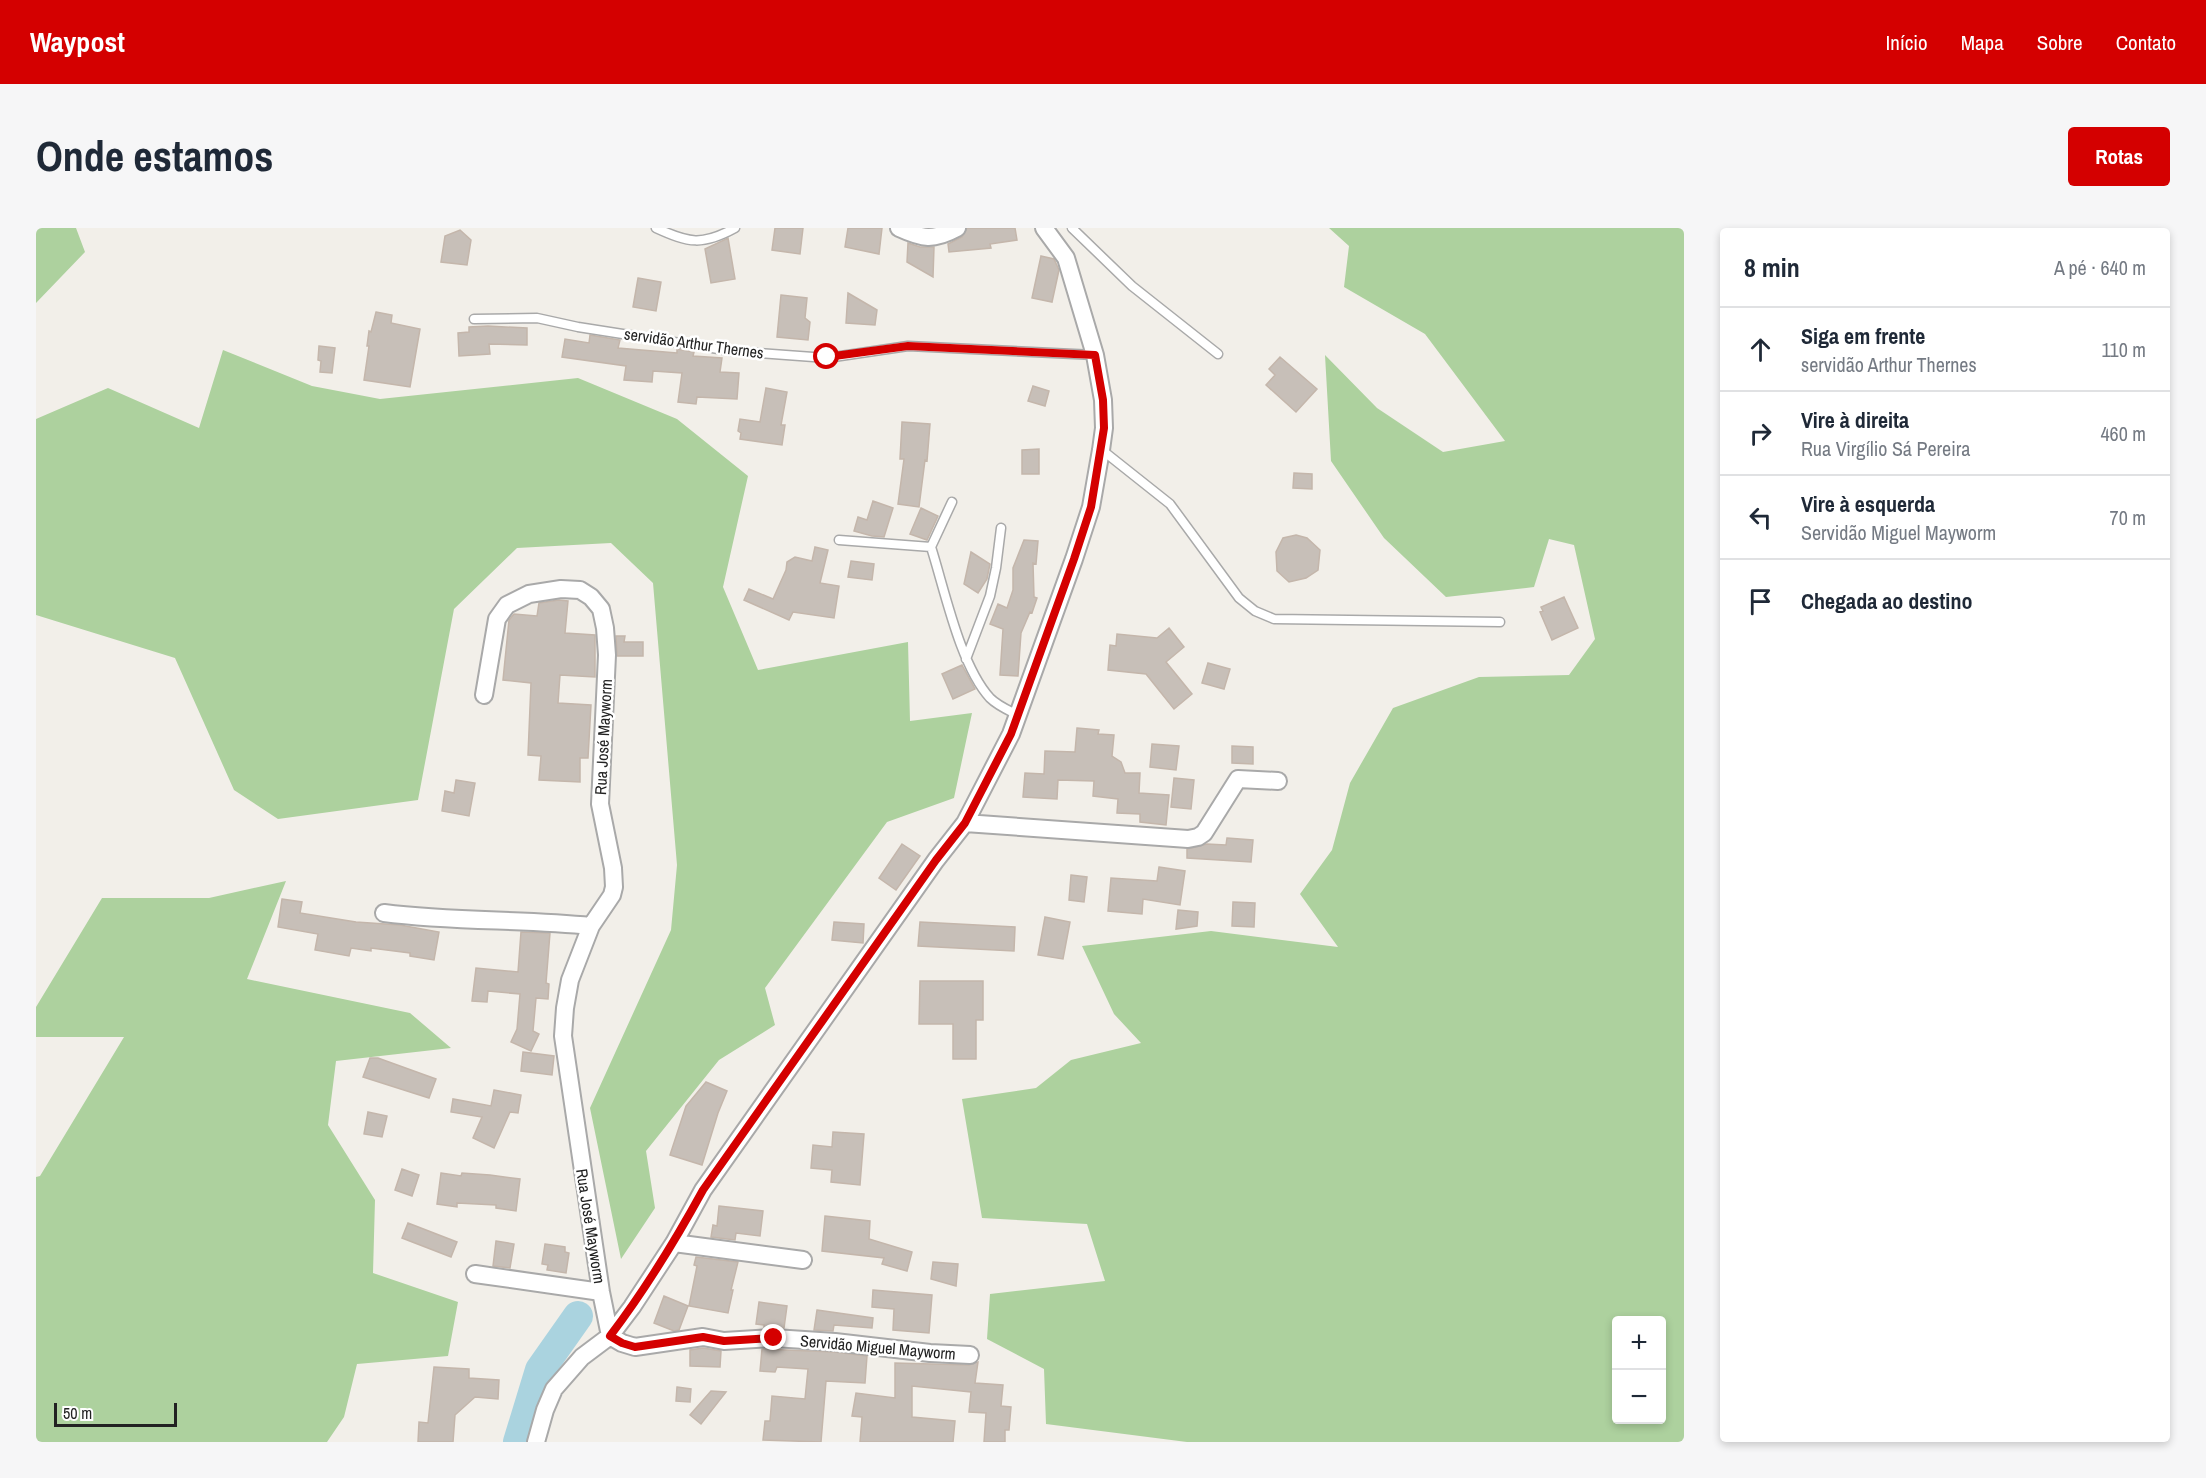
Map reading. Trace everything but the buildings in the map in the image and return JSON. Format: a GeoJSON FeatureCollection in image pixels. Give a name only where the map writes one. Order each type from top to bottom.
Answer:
{"type":"FeatureCollection","features":[{"type":"Feature","properties":{"kind":"street"},"geometry":{"type":"LineString","coordinates":[[899,228],[919,238],[936,237],[957,228]]}},
{"type":"Feature","properties":{"kind":"street"},"geometry":{"type":"LineString","coordinates":[[536,1442],[554,1389],[582,1357],[610,1336],[632,1307],[674,1243],[703,1190],[936,860],[965,823],[1011,734],[1088,517],[1104,428],[1103,400],[1095,355],[1066,258],[1044,228]]}},
{"type":"Feature","properties":{"kind":"street","name":"Rua José Mayworm"},"geometry":{"type":"LineString","coordinates":[[484,695],[497,619],[507,605],[529,594],[570,589],[580,590],[591,597],[601,609],[607,655],[600,804],[614,878],[612,895],[591,926],[570,980],[563,1036],[610,1336]]}},
{"type":"Feature","properties":{"kind":"street"},"geometry":{"type":"LineString","coordinates":[[965,823],[1188,839],[1204,833],[1238,779],[1278,781]]}},
{"type":"Feature","properties":{"kind":"street"},"geometry":{"type":"LineString","coordinates":[[384,913],[422,918],[591,926]]}},
{"type":"Feature","properties":{"kind":"street"},"geometry":{"type":"LineString","coordinates":[[674,1243],[803,1260]]}},
{"type":"Feature","properties":{"kind":"street"},"geometry":{"type":"LineString","coordinates":[[475,1274],[602,1292]]}},
{"type":"Feature","properties":{"kind":"street","name":"Servidão Miguel Mayworm"},"geometry":{"type":"LineString","coordinates":[[610,1336],[635,1347],[703,1337],[724,1341],[774,1338],[970,1355]]}},
{"type":"Feature","properties":{"kind":"lane"},"geometry":{"type":"LineString","coordinates":[[656,228],[682,240],[697,242],[719,237],[735,228]]}},
{"type":"Feature","properties":{"kind":"lane"},"geometry":{"type":"LineString","coordinates":[[1072,228],[1132,286],[1218,354]]}},
{"type":"Feature","properties":{"kind":"lane","name":"servidão Arthur Thernes"},"geometry":{"type":"LineString","coordinates":[[474,319],[537,318],[578,327],[731,351],[827,357],[908,346],[1095,355]]}},
{"type":"Feature","properties":{"kind":"lane"},"geometry":{"type":"LineString","coordinates":[[1101,450],[1170,504],[1239,598],[1255,611],[1274,619],[1500,622]]}},
{"type":"Feature","properties":{"kind":"lane"},"geometry":{"type":"LineString","coordinates":[[952,502],[932,548],[966,659],[990,698],[1000,706],[1018,714]]}},
{"type":"Feature","properties":{"kind":"lane"},"geometry":{"type":"LineString","coordinates":[[966,659],[990,596],[1002,528]]}},
{"type":"Feature","properties":{"kind":"lane"},"geometry":{"type":"LineString","coordinates":[[838,540],[932,548]]}},
{"type":"Feature","properties":{"kind":"green space"},"geometry":{"type":"Polygon","coordinates":[[[36,228],[76,228],[85,252],[36,303],[36,228]]]}},
{"type":"Feature","properties":{"kind":"green space"},"geometry":{"type":"Polygon","coordinates":[[[1329,228],[1684,228],[1684,1442],[1187,1442],[1046,1424],[1044,1369],[987,1339],[990,1294],[1105,1281],[1087,1224],[982,1218],[962,1099],[1036,1088],[1071,1060],[1141,1043],[1114,1014],[1082,946],[1211,931],[1338,947],[1300,894],[1332,850],[1350,783],[1393,708],[1479,677],[1569,675],[1595,639],[1574,545],[1549,539],[1534,587],[1446,597],[1384,538],[1331,461],[1325,355],[1377,408],[1443,452],[1505,441],[1425,334],[1344,287],[1349,246],[1329,228]]]}},
{"type":"Feature","properties":{"kind":"green space"},"geometry":{"type":"Polygon","coordinates":[[[223,350],[312,386],[380,399],[578,378],[677,419],[748,476],[723,587],[758,670],[908,642],[910,721],[972,713],[954,798],[887,822],[765,988],[775,1025],[719,1060],[646,1151],[655,1208],[621,1259],[590,1108],[671,930],[677,865],[653,583],[611,543],[517,548],[454,609],[418,800],[278,819],[234,790],[175,658],[36,615],[36,419],[108,388],[199,428],[223,350]]]}},
{"type":"Feature","properties":{"kind":"green space"},"geometry":{"type":"Polygon","coordinates":[[[286,881],[247,979],[410,1013],[451,1048],[336,1061],[328,1125],[375,1200],[373,1273],[458,1302],[448,1356],[357,1364],[344,1417],[327,1442],[36,1442],[36,1177],[40,1176],[124,1037],[36,1037],[36,1007],[102,898],[209,898],[286,881]]]}},
{"type":"Feature","properties":{"kind":"waterway"},"geometry":{"type":"LineString","coordinates":[[518,1442],[540,1370],[578,1316]]}},
{"type":"Feature","properties":{"kind":"route"},"geometry":{"type":"LineString","coordinates":[[774,1338],[724,1341],[703,1337],[635,1347],[610,1336],[674,1243],[703,1190],[936,860],[965,823],[1011,734],[1074,559],[1091,507],[1104,428],[1103,400],[1095,355],[908,346],[827,357]]}}]}
